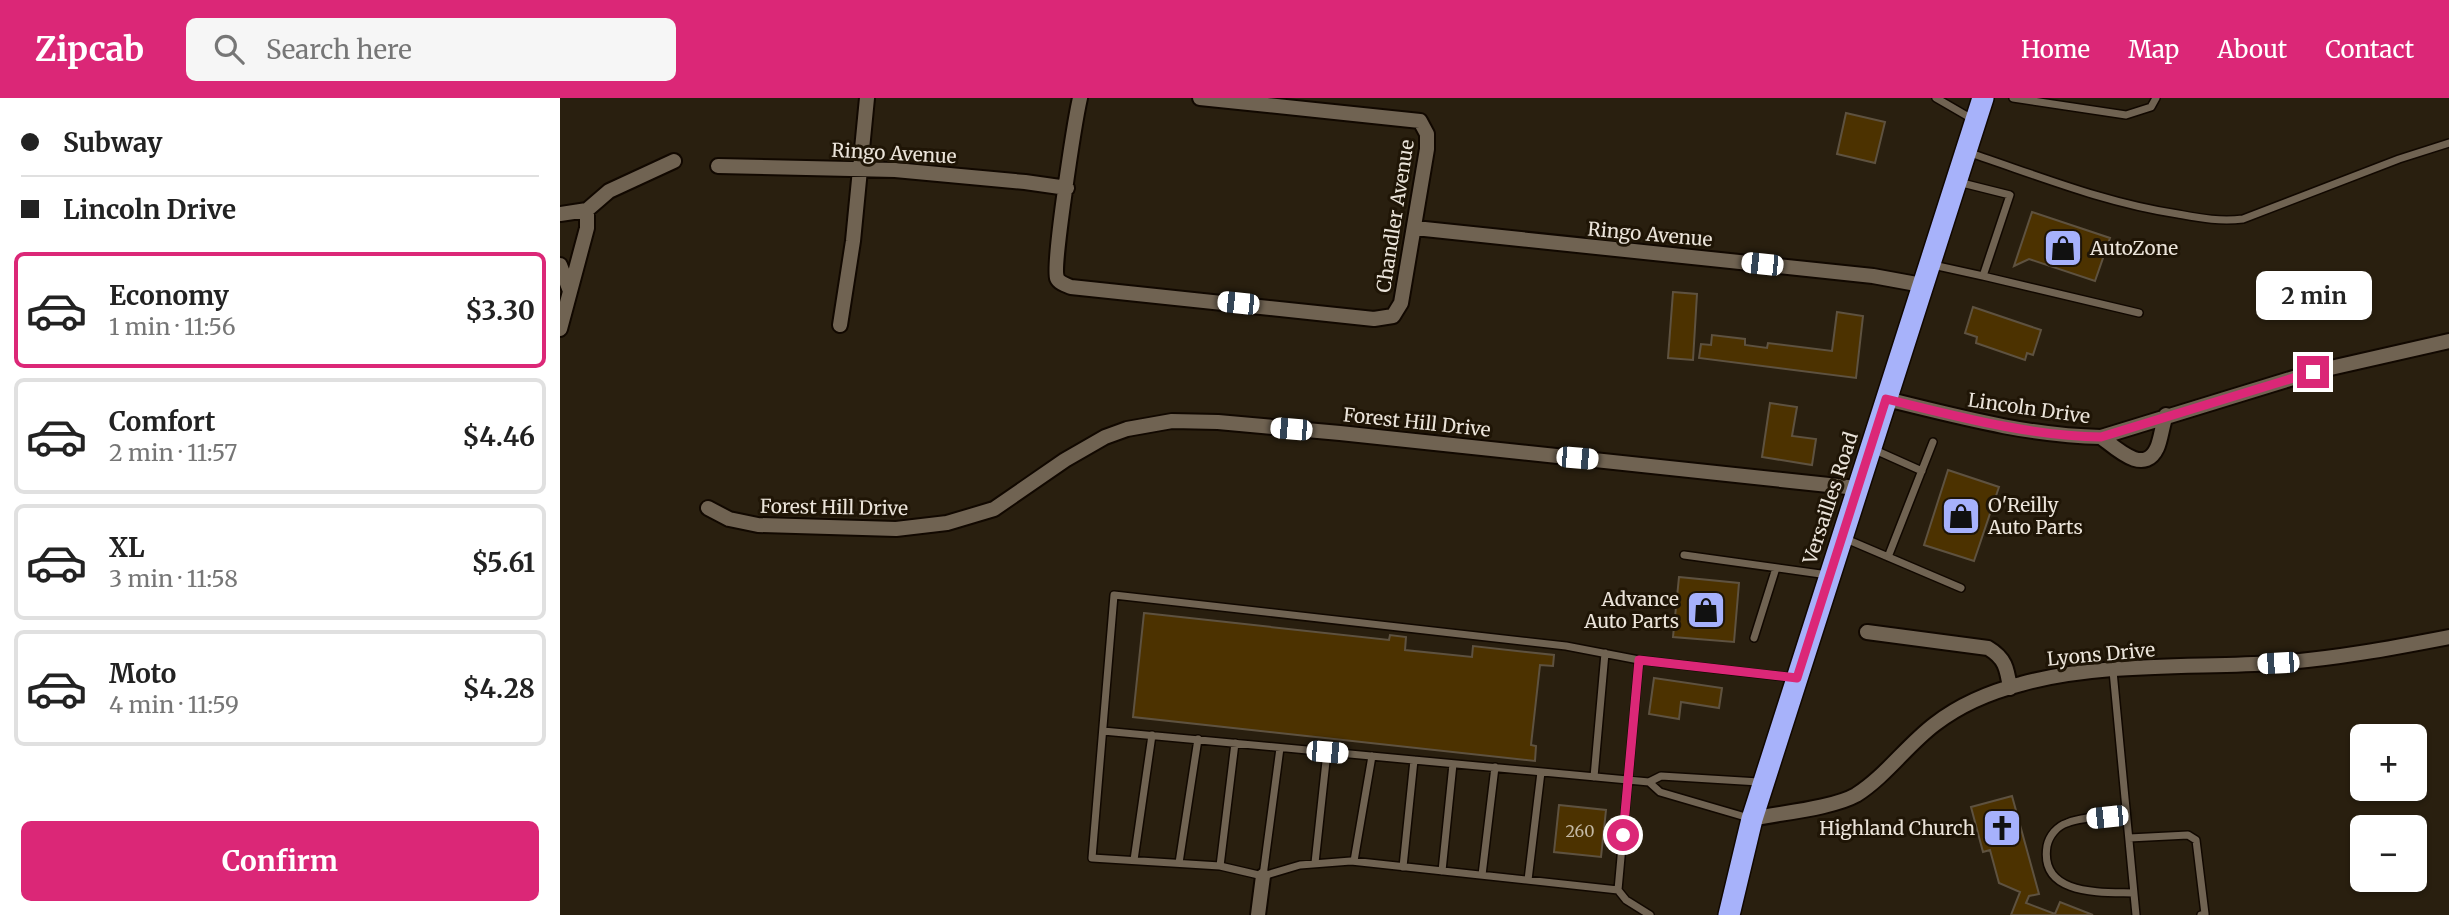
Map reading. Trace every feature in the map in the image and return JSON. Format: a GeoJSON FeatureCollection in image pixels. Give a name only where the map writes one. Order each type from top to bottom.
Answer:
{"type":"FeatureCollection","features":[{"type":"Feature","properties":{"kind":"highway","name":"Versailles Road"},"geometry":{"type":"LineString","coordinates":[[1729,915],[1752,819],[1983,98]]}},
{"type":"Feature","properties":{"kind":"street"},"geometry":{"type":"LineString","coordinates":[[839,325],[862,169],[867,98]]}},
{"type":"Feature","properties":{"kind":"street"},"geometry":{"type":"LineString","coordinates":[[1066,188],[1080,98]]}},
{"type":"Feature","properties":{"kind":"street","name":"Chandler Avenue"},"geometry":{"type":"LineString","coordinates":[[1066,188],[1057,275],[1059,281],[1071,287],[1138,296],[1211,300],[1374,318],[1393,316],[1401,303],[1415,228],[1427,140],[1420,121],[1200,98]]}},
{"type":"Feature","properties":{"kind":"street"},"geometry":{"type":"LineString","coordinates":[[560,214],[587,210],[609,191],[674,160]]}},
{"type":"Feature","properties":{"kind":"street","name":"Ringo Avenue"},"geometry":{"type":"LineString","coordinates":[[718,166],[862,169],[1025,182],[1066,188]]}},
{"type":"Feature","properties":{"kind":"street"},"geometry":{"type":"LineString","coordinates":[[560,329],[587,228],[587,210]]}},
{"type":"Feature","properties":{"kind":"street","name":"Ringo Avenue"},"geometry":{"type":"LineString","coordinates":[[1415,228],[1859,275],[1922,285]]}},
{"type":"Feature","properties":{"kind":"street"},"geometry":{"type":"LineString","coordinates":[[560,265],[570,291]]}},
{"type":"Feature","properties":{"kind":"street","name":"Lincoln Drive"},"geometry":{"type":"LineString","coordinates":[[1886,399],[1961,417],[2074,437],[2101,437],[2313,372],[2449,341]]}},
{"type":"Feature","properties":{"kind":"street"},"geometry":{"type":"LineString","coordinates":[[2101,437],[2134,460],[2145,461],[2158,446],[2166,415]]}},
{"type":"Feature","properties":{"kind":"street","name":"Forest Hill Drive"},"geometry":{"type":"LineString","coordinates":[[708,508],[729,519],[758,525],[896,530],[947,523],[994,509],[1105,437],[1127,429],[1172,421],[1340,433],[1857,488]]}},
{"type":"Feature","properties":{"kind":"street"},"geometry":{"type":"LineString","coordinates":[[1867,632],[1988,648],[2001,656],[2007,667],[2010,688]]}},
{"type":"Feature","properties":{"kind":"street","name":"Lyons Drive"},"geometry":{"type":"LineString","coordinates":[[1752,819],[1824,805],[1854,796],[1875,780],[1934,724],[1969,701],[2010,688],[2069,673],[2278,663],[2344,655],[2449,636]]}},
{"type":"Feature","properties":{"kind":"street"},"geometry":{"type":"LineString","coordinates":[[1258,915],[1263,876]]}},
{"type":"Feature","properties":{"kind":"lane"},"geometry":{"type":"LineString","coordinates":[[1936,98],[1976,121]]}},
{"type":"Feature","properties":{"kind":"lane"},"geometry":{"type":"LineString","coordinates":[[2013,98],[2126,115],[2151,107],[2156,98]]}},
{"type":"Feature","properties":{"kind":"lane"},"geometry":{"type":"LineString","coordinates":[[1966,152],[2110,201],[2156,211],[2227,221],[2243,219],[2399,159],[2449,143]]}},
{"type":"Feature","properties":{"kind":"lane"},"geometry":{"type":"LineString","coordinates":[[1956,182],[2010,195],[1983,276]]}},
{"type":"Feature","properties":{"kind":"lane"},"geometry":{"type":"LineString","coordinates":[[1929,264],[2139,313]]}},
{"type":"Feature","properties":{"kind":"lane"},"geometry":{"type":"LineString","coordinates":[[1888,557],[1933,442]]}},
{"type":"Feature","properties":{"kind":"lane"},"geometry":{"type":"LineString","coordinates":[[1870,448],[1922,471]]}},
{"type":"Feature","properties":{"kind":"lane"},"geometry":{"type":"LineString","coordinates":[[1841,537],[1961,588]]}},
{"type":"Feature","properties":{"kind":"lane"},"geometry":{"type":"LineString","coordinates":[[1684,555],[1829,576]]}},
{"type":"Feature","properties":{"kind":"lane"},"geometry":{"type":"LineString","coordinates":[[1754,638],[1776,568]]}},
{"type":"Feature","properties":{"kind":"lane"},"geometry":{"type":"LineString","coordinates":[[1618,890],[1354,861],[1315,863],[1263,876],[1220,866],[1092,858],[1114,595],[1566,646],[1639,660],[1797,678]]}},
{"type":"Feature","properties":{"kind":"lane"},"geometry":{"type":"LineString","coordinates":[[1594,777],[1605,653]]}},
{"type":"Feature","properties":{"kind":"lane"},"geometry":{"type":"LineString","coordinates":[[1639,660],[1618,890],[1626,900],[1650,915]]}},
{"type":"Feature","properties":{"kind":"lane"},"geometry":{"type":"LineString","coordinates":[[2113,671],[2136,915]]}},
{"type":"Feature","properties":{"kind":"lane"},"geometry":{"type":"LineString","coordinates":[[1103,731],[1649,782],[1661,776],[1764,783]]}},
{"type":"Feature","properties":{"kind":"lane"},"geometry":{"type":"LineString","coordinates":[[1134,860],[1152,735]]}},
{"type":"Feature","properties":{"kind":"lane"},"geometry":{"type":"LineString","coordinates":[[1179,863],[1198,739]]}},
{"type":"Feature","properties":{"kind":"lane"},"geometry":{"type":"LineString","coordinates":[[1220,866],[1235,743]]}},
{"type":"Feature","properties":{"kind":"lane"},"geometry":{"type":"LineString","coordinates":[[1263,876],[1280,748]]}},
{"type":"Feature","properties":{"kind":"lane"},"geometry":{"type":"LineString","coordinates":[[1315,863],[1327,752]]}},
{"type":"Feature","properties":{"kind":"lane"},"geometry":{"type":"LineString","coordinates":[[1354,861],[1372,756]]}},
{"type":"Feature","properties":{"kind":"lane"},"geometry":{"type":"LineString","coordinates":[[1404,867],[1414,760]]}},
{"type":"Feature","properties":{"kind":"lane"},"geometry":{"type":"LineString","coordinates":[[1442,871],[1453,764]]}},
{"type":"Feature","properties":{"kind":"lane"},"geometry":{"type":"LineString","coordinates":[[1482,875],[1495,767]]}},
{"type":"Feature","properties":{"kind":"lane"},"geometry":{"type":"LineString","coordinates":[[1528,880],[1541,772]]}},
{"type":"Feature","properties":{"kind":"lane"},"geometry":{"type":"LineString","coordinates":[[1649,782],[1660,792],[1752,819]]}},
{"type":"Feature","properties":{"kind":"lane"},"geometry":{"type":"LineString","coordinates":[[2126,815],[2068,822],[2055,829],[2047,846],[2049,867],[2063,884],[2092,892],[2133,893]]}},
{"type":"Feature","properties":{"kind":"lane"},"geometry":{"type":"LineString","coordinates":[[2129,838],[2188,835],[2196,840],[2205,914],[2201,915]]}},
{"type":"Feature","properties":{"kind":"building"},"geometry":{"type":"Polygon","coordinates":[[[1846,113],[1885,122],[1875,163],[1837,154],[1846,113]]]}},
{"type":"Feature","properties":{"kind":"building","name":"AutoZone"},"geometry":{"type":"Polygon","coordinates":[[[2032,212],[2110,238],[2095,281],[2029,259],[2014,266],[2032,212]]]}},
{"type":"Feature","properties":{"kind":"building"},"geometry":{"type":"Polygon","coordinates":[[[1673,292],[1697,294],[1693,360],[1668,358],[1673,292]]]}},
{"type":"Feature","properties":{"kind":"building"},"geometry":{"type":"Polygon","coordinates":[[[1973,307],[2041,330],[2033,355],[2027,353],[2025,360],[1976,343],[1977,337],[1965,333],[1973,307]]]}},
{"type":"Feature","properties":{"kind":"building"},"geometry":{"type":"Polygon","coordinates":[[[1837,312],[1863,316],[1856,378],[1699,358],[1701,344],[1711,345],[1712,335],[1745,339],[1745,345],[1767,348],[1768,343],[1832,351],[1837,312]]]}},
{"type":"Feature","properties":{"kind":"building"},"geometry":{"type":"Polygon","coordinates":[[[1770,403],[1797,407],[1792,436],[1816,439],[1812,465],[1762,457],[1770,403]]]}},
{"type":"Feature","properties":{"kind":"building","name":"O'Reilly Auto Parts"},"geometry":{"type":"Polygon","coordinates":[[[1948,470],[1999,487],[1974,561],[1924,545],[1948,470]]]}},
{"type":"Feature","properties":{"kind":"building","name":"Advance Auto Parts"},"geometry":{"type":"Polygon","coordinates":[[[1679,577],[1739,583],[1734,642],[1673,637],[1679,577]]]}},
{"type":"Feature","properties":{"kind":"building"},"geometry":{"type":"Polygon","coordinates":[[[1144,613],[1389,640],[1390,635],[1406,637],[1405,650],[1472,657],[1473,646],[1554,655],[1553,666],[1540,665],[1531,745],[1536,746],[1535,761],[1133,717],[1144,613]]]}},
{"type":"Feature","properties":{"kind":"building"},"geometry":{"type":"Polygon","coordinates":[[[1654,678],[1722,688],[1719,708],[1681,702],[1679,719],[1649,714],[1654,678]]]}},
{"type":"Feature","properties":{"kind":"building"},"geometry":{"type":"Polygon","coordinates":[[[2012,796],[2039,894],[2029,896],[2026,903],[2055,914],[2060,902],[2093,915],[2011,915],[2020,892],[1999,883],[1990,850],[1983,852],[1971,807],[2012,796]]]}},
{"type":"Feature","properties":{"kind":"building"},"geometry":{"type":"Polygon","coordinates":[[[1559,805],[1606,810],[1601,857],[1554,852],[1559,805]]]}},
{"type":"Feature","properties":{"kind":"place","name":"AutoZone"},"geometry":{"type":"Point","coordinates":[2063,248]}},
{"type":"Feature","properties":{"kind":"place","name":"O'Reilly Auto Parts"},"geometry":{"type":"Point","coordinates":[1961,516]}},
{"type":"Feature","properties":{"kind":"place","name":"Advance Auto Parts"},"geometry":{"type":"Point","coordinates":[1706,610]}},
{"type":"Feature","properties":{"kind":"place","name":"Highland Church"},"geometry":{"type":"Point","coordinates":[2002,828]}},
{"type":"Feature","properties":{"kind":"route"},"geometry":{"type":"LineString","coordinates":[[1623,835],[1639,660],[1797,678],[1886,399],[1961,417],[2074,437],[2101,437],[2313,372]]}}]}
